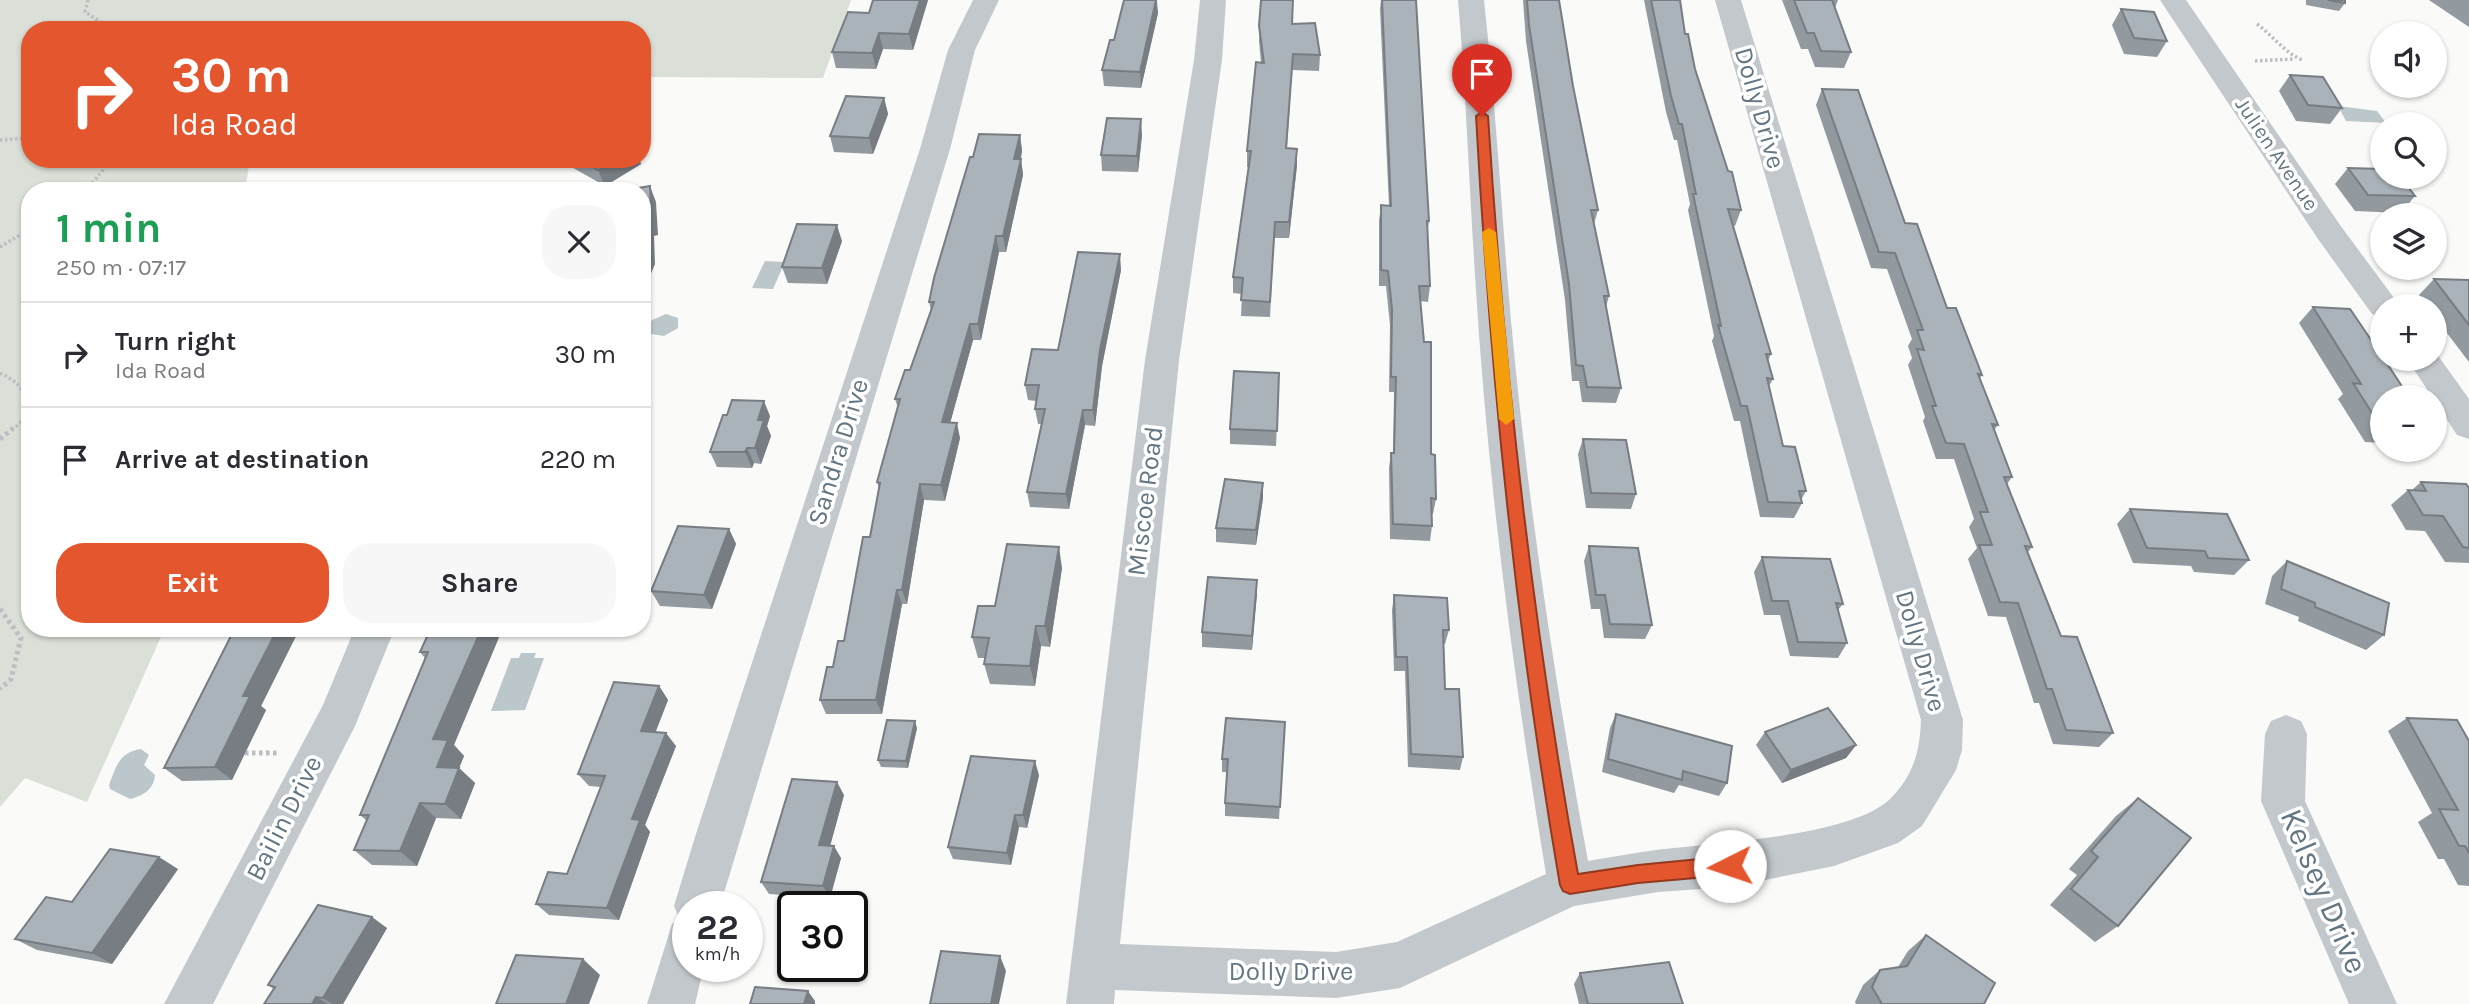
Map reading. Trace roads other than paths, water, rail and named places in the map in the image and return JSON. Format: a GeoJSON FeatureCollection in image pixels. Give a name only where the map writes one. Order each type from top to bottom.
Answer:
{"type":"FeatureCollection","features":[{"type":"Feature","properties":{"kind":"street","name":"Sandra Drive"},"geometry":{"type":"LineString","coordinates":[[700,891],[716,830],[780,641],[908,226],[936,147],[973,19],[986,0]]}},
{"type":"Feature","properties":{"kind":"street","name":"Miscoe Road"},"geometry":{"type":"LineString","coordinates":[[1093,985],[1161,360],[1208,60],[1213,0]]}},
{"type":"Feature","properties":{"kind":"street"},"geometry":{"type":"LineString","coordinates":[[1471,0],[1485,150],[1491,275],[1521,575],[1546,749],[1570,885]]}},
{"type":"Feature","properties":{"kind":"street","name":"Dolly Drive"},"geometry":{"type":"LineString","coordinates":[[1093,985],[1336,975],[1400,965],[1570,885],[1622,876],[1730,866],[1834,845],[1883,829],[1907,812],[1935,770],[1941,750],[1941,720],[1927,663],[1846,405],[1728,0]]}},
{"type":"Feature","properties":{"kind":"street","name":"Julien Avenue"},"geometry":{"type":"LineString","coordinates":[[2174,0],[2329,232],[2375,294]]}},
{"type":"Feature","properties":{"kind":"street"},"geometry":{"type":"LineString","coordinates":[[2432,371],[2469,426]]}},
{"type":"Feature","properties":{"kind":"street","name":"Bailin Drive"},"geometry":{"type":"LineString","coordinates":[[188,1004],[340,713],[371,637]]}},
{"type":"Feature","properties":{"kind":"street","name":"Kelsey Drive"},"geometry":{"type":"LineString","coordinates":[[2286,734],[2283,801],[2373,1004]]}},
{"type":"Feature","properties":{"kind":"street"},"geometry":{"type":"LineString","coordinates":[[671,1004],[677,982]]}}]}
